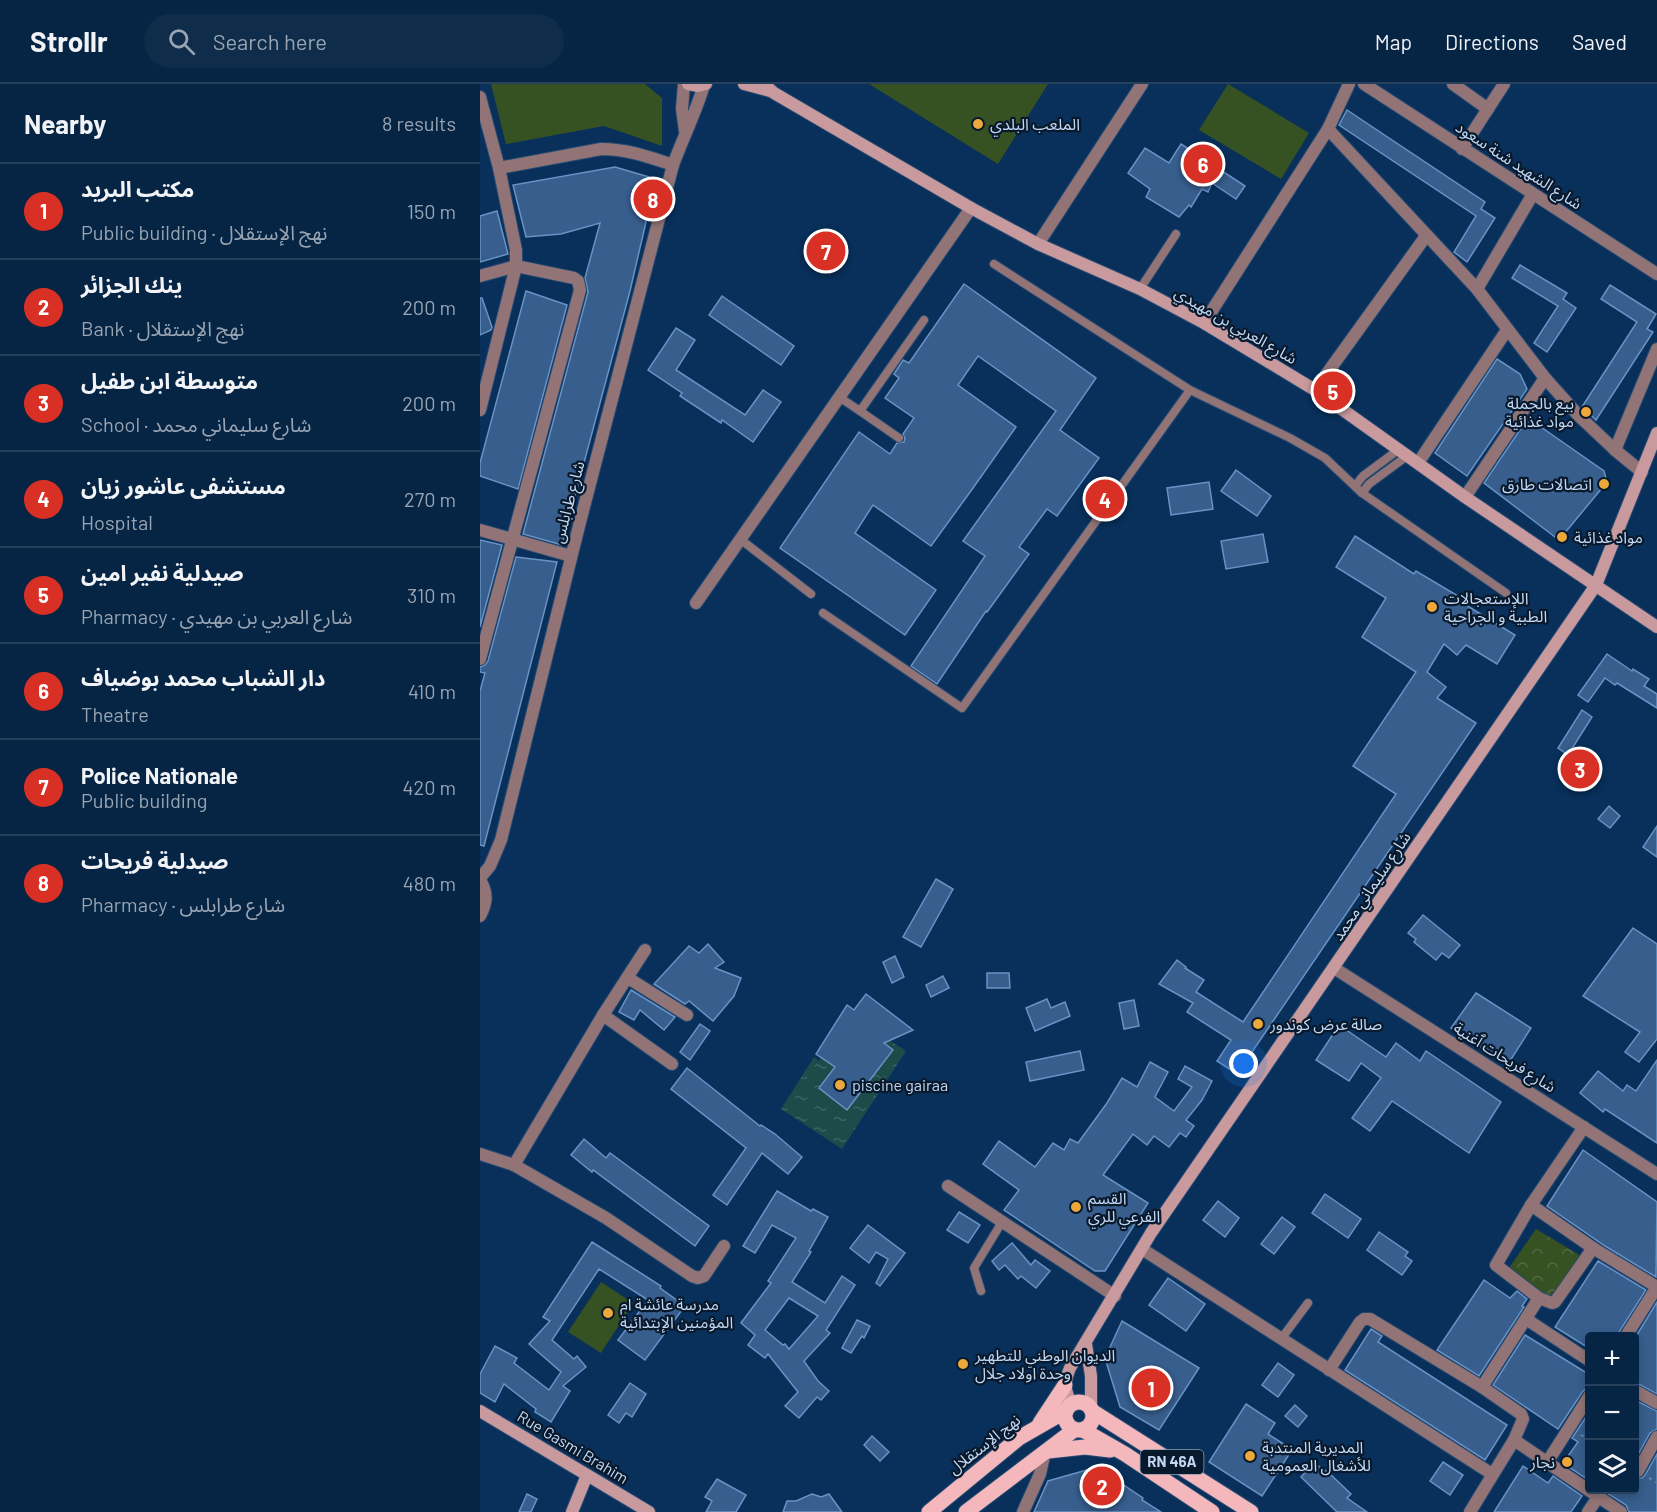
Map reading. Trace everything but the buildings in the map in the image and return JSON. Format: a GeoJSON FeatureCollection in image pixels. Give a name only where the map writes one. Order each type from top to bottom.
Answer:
{"type":"FeatureCollection","features":[{"type":"Feature","properties":{"kind":"main road"},"geometry":{"type":"LineString","coordinates":[[1038,1425],[1065,1385]]}},
{"type":"Feature","properties":{"kind":"main road"},"geometry":{"type":"LineString","coordinates":[[966,1512],[1045,1452],[1078,1430],[1088,1428],[1093,1420],[1092,1409],[1082,1402],[1069,1407],[1067,1424],[1078,1430]]}},
{"type":"Feature","properties":{"kind":"main road","name":"نهج الإستقلال"},"geometry":{"type":"LineString","coordinates":[[929,1512],[999,1454],[1038,1425],[1069,1407]]}},
{"type":"Feature","properties":{"kind":"main road","name":"RN 46A"},"geometry":{"type":"LineString","coordinates":[[1092,1409],[1251,1512]]}},
{"type":"Feature","properties":{"kind":"main road","name":"RN 46A"},"geometry":{"type":"LineString","coordinates":[[1078,1430],[1125,1454],[1212,1512]]}},
{"type":"Feature","properties":{"kind":"main road"},"geometry":{"type":"LineString","coordinates":[[1045,1452],[1085,1447],[1125,1454]]}},
{"type":"Feature","properties":{"kind":"street","name":"شارع طرابلس"},"geometry":{"type":"LineString","coordinates":[[684,84],[682,109],[685,131]]}},
{"type":"Feature","properties":{"kind":"street"},"geometry":{"type":"LineString","coordinates":[[688,84],[698,86],[705,84]]}},
{"type":"Feature","properties":{"kind":"street","name":"شارع طرابلس"},"geometry":{"type":"LineString","coordinates":[[480,879],[490,866],[501,840],[673,165],[685,131],[696,112],[705,84]]}},
{"type":"Feature","properties":{"kind":"street","name":"شارع العربي بن مهيدي"},"geometry":{"type":"LineString","coordinates":[[744,84],[774,93]]}},
{"type":"Feature","properties":{"kind":"street","name":"شارع العربي بن مهيدي"},"geometry":{"type":"LineString","coordinates":[[764,84],[774,93],[971,208],[1038,244],[1140,289],[1204,323],[1316,390],[1465,497],[1657,627]]}},
{"type":"Feature","properties":{"kind":"street"},"geometry":{"type":"LineString","coordinates":[[1038,244],[1142,84]]}},
{"type":"Feature","properties":{"kind":"street"},"geometry":{"type":"LineString","coordinates":[[1204,323],[1328,129],[1349,84]]}},
{"type":"Feature","properties":{"kind":"street","name":"شارع الشهيد شنة سعود"},"geometry":{"type":"LineString","coordinates":[[1364,84],[1657,274]]}},
{"type":"Feature","properties":{"kind":"street"},"geometry":{"type":"LineString","coordinates":[[1453,84],[1488,109]]}},
{"type":"Feature","properties":{"kind":"street"},"geometry":{"type":"LineString","coordinates":[[1462,149],[1504,84]]}},
{"type":"Feature","properties":{"kind":"street"},"geometry":{"type":"LineString","coordinates":[[480,97],[499,168],[516,250],[516,266],[480,410]]}},
{"type":"Feature","properties":{"kind":"street"},"geometry":{"type":"LineString","coordinates":[[1328,129],[1477,289],[1545,378],[1579,416],[1642,472]]}},
{"type":"Feature","properties":{"kind":"street"},"geometry":{"type":"LineString","coordinates":[[499,168],[601,149],[634,152],[673,165]]}},
{"type":"Feature","properties":{"kind":"street"},"geometry":{"type":"LineString","coordinates":[[1477,289],[1533,194]]}},
{"type":"Feature","properties":{"kind":"street"},"geometry":{"type":"LineString","coordinates":[[696,603],[971,208]]}},
{"type":"Feature","properties":{"kind":"street"},"geometry":{"type":"LineString","coordinates":[[1316,390],[1426,236]]}},
{"type":"Feature","properties":{"kind":"street"},"geometry":{"type":"LineString","coordinates":[[480,276],[516,266],[574,278],[578,281],[580,290],[480,659]]}},
{"type":"Feature","properties":{"kind":"street"},"geometry":{"type":"LineString","coordinates":[[1408,456],[1507,330]]}},
{"type":"Feature","properties":{"kind":"street"},"geometry":{"type":"LineString","coordinates":[[1615,450],[1653,368],[1657,349]]}},
{"type":"Feature","properties":{"kind":"street"},"geometry":{"type":"LineString","coordinates":[[1465,497],[1545,378]]}},
{"type":"Feature","properties":{"kind":"street","name":"شارع سليماني محمد"},"geometry":{"type":"LineString","coordinates":[[1065,1385],[1070,1368],[1142,1249],[1596,585],[1657,433]]}},
{"type":"Feature","properties":{"kind":"street"},"geometry":{"type":"LineString","coordinates":[[480,530],[572,556]]}},
{"type":"Feature","properties":{"kind":"street"},"geometry":{"type":"LineString","coordinates":[[480,879],[486,896],[486,906],[480,916]]}},
{"type":"Feature","properties":{"kind":"street"},"geometry":{"type":"LineString","coordinates":[[514,1165],[603,1015],[645,950]]}},
{"type":"Feature","properties":{"kind":"street","name":"شارع فريحات ٱغنية"},"geometry":{"type":"LineString","coordinates":[[1334,968],[1657,1174]]}},
{"type":"Feature","properties":{"kind":"street"},"geometry":{"type":"LineString","coordinates":[[628,978],[687,1015]]}},
{"type":"Feature","properties":{"kind":"street"},"geometry":{"type":"LineString","coordinates":[[603,1015],[672,1064]]}},
{"type":"Feature","properties":{"kind":"street"},"geometry":{"type":"LineString","coordinates":[[1584,1127],[1531,1206],[1496,1265],[1539,1298],[1552,1303],[1555,1302],[1593,1248]]}},
{"type":"Feature","properties":{"kind":"street"},"geometry":{"type":"LineString","coordinates":[[480,1154],[514,1165],[606,1218],[692,1276],[698,1278],[704,1276],[723,1246]]}},
{"type":"Feature","properties":{"kind":"street"},"geometry":{"type":"LineString","coordinates":[[948,1186],[1115,1296]]}},
{"type":"Feature","properties":{"kind":"street"},"geometry":{"type":"LineString","coordinates":[[1531,1206],[1593,1248],[1657,1287],[1629,1332]]}},
{"type":"Feature","properties":{"kind":"street"},"geometry":{"type":"LineString","coordinates":[[1142,1249],[1492,1474]]}},
{"type":"Feature","properties":{"kind":"street"},"geometry":{"type":"LineString","coordinates":[[1482,1387],[1539,1298]]}},
{"type":"Feature","properties":{"kind":"street"},"geometry":{"type":"LineString","coordinates":[[1329,1370],[1360,1322],[1370,1319],[1482,1387],[1521,1414],[1523,1419],[1514,1440],[1470,1512]]}},
{"type":"Feature","properties":{"kind":"street"},"geometry":{"type":"LineString","coordinates":[[1526,1319],[1585,1358]]}},
{"type":"Feature","properties":{"kind":"street"},"geometry":{"type":"LineString","coordinates":[[1086,1344],[1091,1376],[1092,1409]]}},
{"type":"Feature","properties":{"kind":"street"},"geometry":{"type":"LineString","coordinates":[[1065,1385],[1069,1407]]}},
{"type":"Feature","properties":{"kind":"street"},"geometry":{"type":"LineString","coordinates":[[1639,1392],[1657,1403]]}},
{"type":"Feature","properties":{"kind":"street"},"geometry":{"type":"LineString","coordinates":[[1548,1461],[1585,1403]]}},
{"type":"Feature","properties":{"kind":"street","name":"Rue Gasmi Brahim"},"geometry":{"type":"LineString","coordinates":[[480,1411],[649,1512]]}},
{"type":"Feature","properties":{"kind":"street"},"geometry":{"type":"LineString","coordinates":[[1639,1469],[1657,1437]]}},
{"type":"Feature","properties":{"kind":"street"},"geometry":{"type":"LineString","coordinates":[[1514,1440],[1622,1512]]}},
{"type":"Feature","properties":{"kind":"street"},"geometry":{"type":"LineString","coordinates":[[1023,1512],[1040,1474],[1045,1452]]}},
{"type":"Feature","properties":{"kind":"street"},"geometry":{"type":"LineString","coordinates":[[572,1512],[587,1475]]}},
{"type":"Feature","properties":{"kind":"street"},"geometry":{"type":"LineString","coordinates":[[1588,1512],[1598,1497]]}},
{"type":"Feature","properties":{"kind":"lane"},"geometry":{"type":"LineString","coordinates":[[1140,289],[1176,234]]}},
{"type":"Feature","properties":{"kind":"lane"},"geometry":{"type":"LineString","coordinates":[[994,264],[1190,390],[1290,438],[1325,458],[1362,493],[1506,593]]}},
{"type":"Feature","properties":{"kind":"lane"},"geometry":{"type":"LineString","coordinates":[[860,411],[924,320]]}},
{"type":"Feature","properties":{"kind":"lane"},"geometry":{"type":"LineString","coordinates":[[823,613],[962,708],[1190,390]]}},
{"type":"Feature","properties":{"kind":"lane"},"geometry":{"type":"LineString","coordinates":[[839,397],[899,438]]}},
{"type":"Feature","properties":{"kind":"lane"},"geometry":{"type":"LineString","coordinates":[[1355,486],[1363,476],[1408,456]]}},
{"type":"Feature","properties":{"kind":"lane"},"geometry":{"type":"LineString","coordinates":[[1362,493],[1369,484],[1408,456]]}},
{"type":"Feature","properties":{"kind":"lane"},"geometry":{"type":"LineString","coordinates":[[740,540],[811,594]]}},
{"type":"Feature","properties":{"kind":"lane"},"geometry":{"type":"LineString","coordinates":[[981,1291],[974,1268],[1002,1222]]}},
{"type":"Feature","properties":{"kind":"lane"},"geometry":{"type":"LineString","coordinates":[[1281,1339],[1308,1303]]}},
{"type":"Feature","properties":{"kind":"green space"},"geometry":{"type":"Polygon","coordinates":[[[491,84],[645,84],[662,98],[662,146],[604,126],[506,144],[491,84]]]}},
{"type":"Feature","properties":{"kind":"green space","name":"الملعب البلدي"},"geometry":{"type":"Polygon","coordinates":[[[869,84],[1048,84],[998,164],[869,84]]]}},
{"type":"Feature","properties":{"kind":"green space"},"geometry":{"type":"Polygon","coordinates":[[[1228,84],[1309,133],[1281,179],[1199,130],[1228,84]]]}},
{"type":"Feature","properties":{"kind":"green space"},"geometry":{"type":"Polygon","coordinates":[[[1536,1229],[1581,1256],[1550,1298],[1507,1271],[1536,1229]]]}},
{"type":"Feature","properties":{"kind":"green space"},"geometry":{"type":"Polygon","coordinates":[[[601,1282],[633,1303],[601,1353],[568,1332],[601,1282]]]}},
{"type":"Feature","properties":{"kind":"water","name":"piscine gairaa"},"geometry":{"type":"Polygon","coordinates":[[[848,1014],[906,1051],[842,1149],[781,1109],[814,1057],[819,1061],[848,1014]]]}},
{"type":"Feature","properties":{"kind":"place","name":"الملعب البلدي"},"geometry":{"type":"Point","coordinates":[978,124]}},
{"type":"Feature","properties":{"kind":"place","name":"دار الشباب محمد بوضياف"},"geometry":{"type":"Point","coordinates":[1203,164]}},
{"type":"Feature","properties":{"kind":"place","name":"صيدلية فريحات"},"geometry":{"type":"Point","coordinates":[653,199]}},
{"type":"Feature","properties":{"kind":"place","name":"Police Nationale"},"geometry":{"type":"Point","coordinates":[826,251]}},
{"type":"Feature","properties":{"kind":"place","name":"صيدلية نفير امين"},"geometry":{"type":"Point","coordinates":[1333,391]}},
{"type":"Feature","properties":{"kind":"place","name":"بيع بالجملة مواد غذائية"},"geometry":{"type":"Point","coordinates":[1586,412]}},
{"type":"Feature","properties":{"kind":"place","name":"اتصالات طارق"},"geometry":{"type":"Point","coordinates":[1604,484]}},
{"type":"Feature","properties":{"kind":"place","name":"مستشفى عاشور زيان"},"geometry":{"type":"Point","coordinates":[1105,499]}},
{"type":"Feature","properties":{"kind":"place","name":"مواد غذائية"},"geometry":{"type":"Point","coordinates":[1562,537]}},
{"type":"Feature","properties":{"kind":"place","name":"اللإستعجالات الطبية و الجراحية"},"geometry":{"type":"Point","coordinates":[1432,607]}},
{"type":"Feature","properties":{"kind":"place","name":"متوسطة ابن طفيل"},"geometry":{"type":"Point","coordinates":[1580,769]}},
{"type":"Feature","properties":{"kind":"place","name":"صالة عرض كوندور"},"geometry":{"type":"Point","coordinates":[1258,1024]}},
{"type":"Feature","properties":{"kind":"place","name":"piscine gairaa"},"geometry":{"type":"Point","coordinates":[840,1085]}},
{"type":"Feature","properties":{"kind":"place","name":"القسم الفرعي للري"},"geometry":{"type":"Point","coordinates":[1076,1207]}},
{"type":"Feature","properties":{"kind":"place","name":"مدرسة عائشة ام المؤمنين الإبتدائية"},"geometry":{"type":"Point","coordinates":[608,1313]}},
{"type":"Feature","properties":{"kind":"place","name":"الديوان الوطني للتطهير وحدة اولاد جلال"},"geometry":{"type":"Point","coordinates":[963,1364]}},
{"type":"Feature","properties":{"kind":"place","name":"مكتب البريد"},"geometry":{"type":"Point","coordinates":[1151,1388]}},
{"type":"Feature","properties":{"kind":"place","name":"المديرية المنتدبة للأشغال العمومية"},"geometry":{"type":"Point","coordinates":[1250,1456]}},
{"type":"Feature","properties":{"kind":"place","name":"نجار"},"geometry":{"type":"Point","coordinates":[1567,1462]}},
{"type":"Feature","properties":{"kind":"place","name":"ينك الجزائر"},"geometry":{"type":"Point","coordinates":[1102,1486]}}]}
